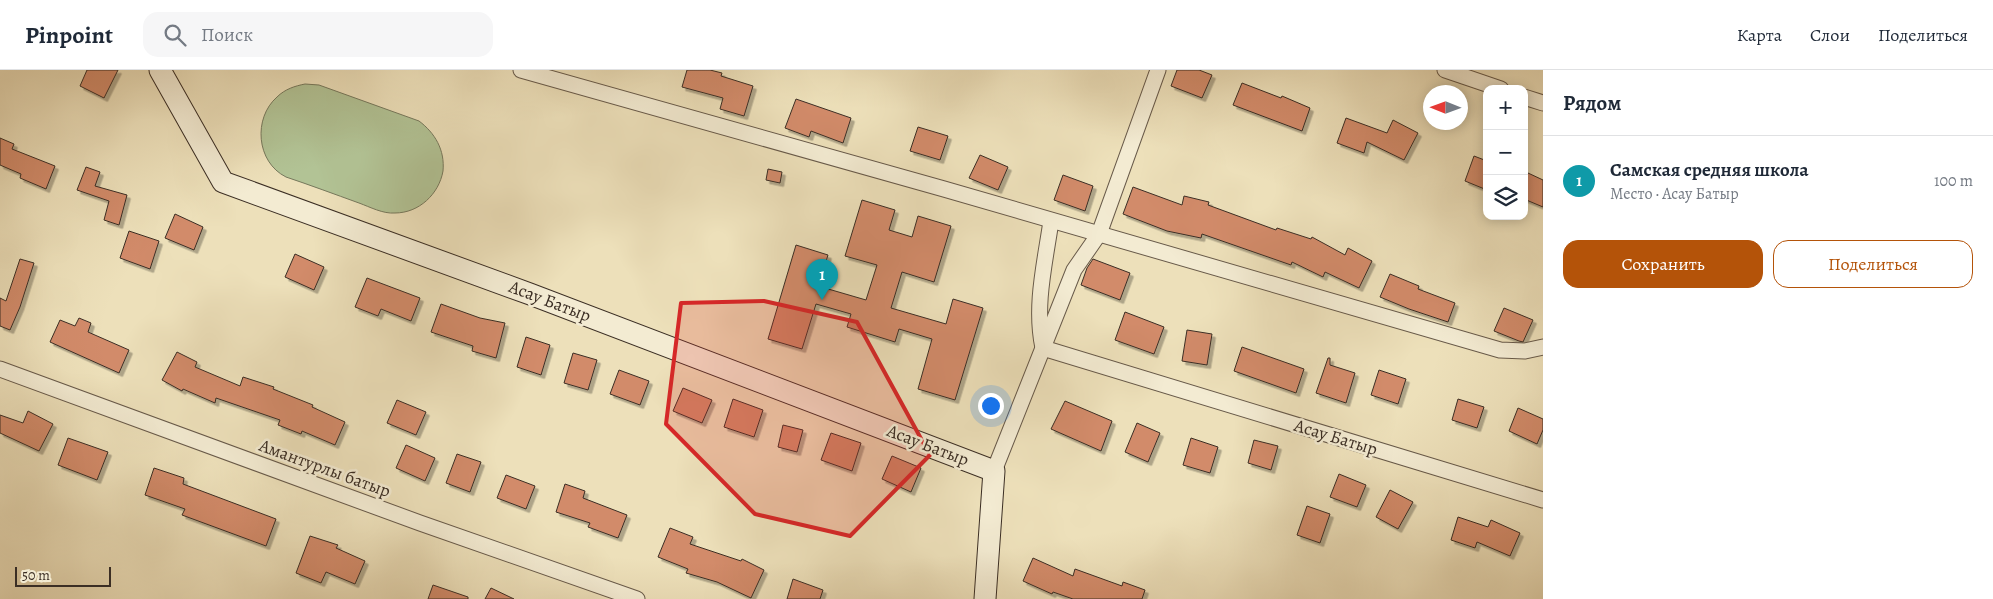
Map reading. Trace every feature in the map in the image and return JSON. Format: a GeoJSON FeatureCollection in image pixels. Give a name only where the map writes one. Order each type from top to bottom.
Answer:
{"type":"FeatureCollection","features":[{"type":"Feature","properties":{"kind":"street","name":"Асау Батыр"},"geometry":{"type":"LineString","coordinates":[[160,70],[223,182],[530,294],[994,470]]}},
{"type":"Feature","properties":{"kind":"street"},"geometry":{"type":"LineString","coordinates":[[521,70],[1500,350],[1525,351],[1543,347]]}},
{"type":"Feature","properties":{"kind":"street"},"geometry":{"type":"LineString","coordinates":[[985,599],[994,470],[1074,270],[1099,234],[1158,70]]}},
{"type":"Feature","properties":{"kind":"street"},"geometry":{"type":"LineString","coordinates":[[1445,70],[1489,85]]}},
{"type":"Feature","properties":{"kind":"street"},"geometry":{"type":"LineString","coordinates":[[1528,98],[1543,103]]}},
{"type":"Feature","properties":{"kind":"street"},"geometry":{"type":"LineString","coordinates":[[1044,348],[1040,332],[1040,304],[1051,221]]}},
{"type":"Feature","properties":{"kind":"street","name":"Асау Батыр"},"geometry":{"type":"LineString","coordinates":[[1044,348],[1543,500]]}},
{"type":"Feature","properties":{"kind":"street","name":"Амантурлы батыр"},"geometry":{"type":"LineString","coordinates":[[0,369],[411,519],[637,599]]}},
{"type":"Feature","properties":{"kind":"highlighted area"},"geometry":{"type":"Polygon","coordinates":[[[764,301],[857,322],[930,455],[850,536],[755,514],[666,424],[681,303],[764,301]]]}},
{"type":"Feature","properties":{"kind":"green space"},"geometry":{"type":"Polygon","coordinates":[[[305,84],[319,85],[419,121],[425,126],[441,149],[443,163],[441,179],[426,201],[412,210],[395,213],[386,212],[286,177],[276,170],[264,151],[261,139],[264,116],[269,106],[280,94],[290,88],[305,84]]]}},
{"type":"Feature","properties":{"kind":"building"},"geometry":{"type":"Polygon","coordinates":[[[87,70],[118,70],[104,98],[80,86],[87,70]]]}},
{"type":"Feature","properties":{"kind":"building"},"geometry":{"type":"Polygon","coordinates":[[[687,70],[710,70],[722,73],[721,76],[753,86],[744,116],[720,109],[723,98],[682,87],[687,70]]]}},
{"type":"Feature","properties":{"kind":"building"},"geometry":{"type":"Polygon","coordinates":[[[1177,70],[1199,70],[1212,75],[1202,98],[1171,86],[1177,70]]]}},
{"type":"Feature","properties":{"kind":"building"},"geometry":{"type":"Polygon","coordinates":[[[1242,83],[1281,98],[1282,96],[1310,108],[1302,131],[1233,105],[1242,83]]]}},
{"type":"Feature","properties":{"kind":"building"},"geometry":{"type":"Polygon","coordinates":[[[796,99],[851,118],[843,143],[811,131],[809,137],[785,128],[796,99]]]}},
{"type":"Feature","properties":{"kind":"building"},"geometry":{"type":"Polygon","coordinates":[[[1346,118],[1387,133],[1393,120],[1418,133],[1404,160],[1367,142],[1364,153],[1337,143],[1346,118]]]}},
{"type":"Feature","properties":{"kind":"building"},"geometry":{"type":"Polygon","coordinates":[[[918,127],[948,136],[940,160],[910,151],[918,127]]]}},
{"type":"Feature","properties":{"kind":"building"},"geometry":{"type":"Polygon","coordinates":[[[0,138],[14,144],[12,149],[55,166],[46,189],[20,178],[21,174],[0,165],[0,138]]]}},
{"type":"Feature","properties":{"kind":"building"},"geometry":{"type":"Polygon","coordinates":[[[980,155],[1008,167],[998,190],[969,178],[980,155]]]}},
{"type":"Feature","properties":{"kind":"building"},"geometry":{"type":"Polygon","coordinates":[[[1474,156],[1483,159],[1483,188],[1465,181],[1474,156]]]}},
{"type":"Feature","properties":{"kind":"building"},"geometry":{"type":"Polygon","coordinates":[[[86,167],[100,172],[95,186],[127,195],[119,225],[104,220],[109,201],[77,190],[86,167]]]}},
{"type":"Feature","properties":{"kind":"building"},"geometry":{"type":"Polygon","coordinates":[[[768,169],[782,172],[780,183],[766,180],[768,169]]]}},
{"type":"Feature","properties":{"kind":"building"},"geometry":{"type":"Polygon","coordinates":[[[1528,173],[1543,180],[1543,207],[1528,201],[1528,173]]]}},
{"type":"Feature","properties":{"kind":"building"},"geometry":{"type":"Polygon","coordinates":[[[1063,175],[1093,186],[1085,211],[1054,200],[1063,175]]]}},
{"type":"Feature","properties":{"kind":"building"},"geometry":{"type":"Polygon","coordinates":[[[1133,187],[1182,205],[1184,196],[1209,202],[1208,205],[1276,230],[1277,228],[1311,239],[1312,237],[1345,255],[1348,248],[1372,261],[1359,288],[1325,272],[1323,277],[1292,262],[1291,265],[1202,234],[1201,238],[1167,231],[1123,214],[1133,187]]]}},
{"type":"Feature","properties":{"kind":"building"},"geometry":{"type":"Polygon","coordinates":[[[862,200],[895,210],[889,230],[912,237],[918,216],[951,226],[934,282],[902,272],[891,308],[946,324],[953,299],[983,308],[955,400],[918,389],[932,339],[899,329],[895,342],[847,327],[851,314],[816,304],[802,349],[768,339],[796,245],[828,255],[818,286],[866,300],[877,265],[845,256],[862,200]]]}},
{"type":"Feature","properties":{"kind":"building"},"geometry":{"type":"Polygon","coordinates":[[[175,214],[203,227],[194,250],[165,238],[175,214]]]}},
{"type":"Feature","properties":{"kind":"building"},"geometry":{"type":"Polygon","coordinates":[[[129,231],[159,241],[150,269],[120,258],[129,231]]]}},
{"type":"Feature","properties":{"kind":"building"},"geometry":{"type":"Polygon","coordinates":[[[295,254],[324,267],[314,290],[285,277],[295,254]]]}},
{"type":"Feature","properties":{"kind":"building"},"geometry":{"type":"Polygon","coordinates":[[[20,259],[34,263],[20,307],[10,330],[0,326],[0,298],[6,301],[20,259]]]}},
{"type":"Feature","properties":{"kind":"building"},"geometry":{"type":"Polygon","coordinates":[[[1093,259],[1130,273],[1120,300],[1081,285],[1087,268],[1093,259]]]}},
{"type":"Feature","properties":{"kind":"building"},"geometry":{"type":"Polygon","coordinates":[[[1390,274],[1419,286],[1418,289],[1455,303],[1448,322],[1380,297],[1390,274]]]}},
{"type":"Feature","properties":{"kind":"building"},"geometry":{"type":"Polygon","coordinates":[[[367,278],[420,298],[411,321],[381,309],[378,316],[355,307],[367,278]]]}},
{"type":"Feature","properties":{"kind":"building"},"geometry":{"type":"Polygon","coordinates":[[[441,304],[480,318],[505,323],[496,358],[472,351],[473,346],[431,332],[441,304]]]}},
{"type":"Feature","properties":{"kind":"building"},"geometry":{"type":"Polygon","coordinates":[[[1504,308],[1533,320],[1523,342],[1494,331],[1504,308]]]}},
{"type":"Feature","properties":{"kind":"building"},"geometry":{"type":"Polygon","coordinates":[[[1125,312],[1164,327],[1154,354],[1115,340],[1125,312]]]}},
{"type":"Feature","properties":{"kind":"building"},"geometry":{"type":"Polygon","coordinates":[[[79,318],[91,323],[88,332],[129,350],[119,373],[50,342],[60,320],[75,326],[79,318]]]}},
{"type":"Feature","properties":{"kind":"building"},"geometry":{"type":"Polygon","coordinates":[[[1187,330],[1212,334],[1207,365],[1182,361],[1187,330]]]}},
{"type":"Feature","properties":{"kind":"building"},"geometry":{"type":"Polygon","coordinates":[[[526,337],[550,345],[541,375],[517,367],[526,337]]]}},
{"type":"Feature","properties":{"kind":"building"},"geometry":{"type":"Polygon","coordinates":[[[1242,347],[1304,369],[1296,393],[1234,371],[1242,347]]]}},
{"type":"Feature","properties":{"kind":"building"},"geometry":{"type":"Polygon","coordinates":[[[177,352],[197,362],[195,367],[240,386],[243,377],[274,387],[273,389],[313,405],[312,407],[345,422],[335,445],[302,431],[301,434],[278,425],[280,420],[216,398],[215,403],[183,389],[182,391],[162,380],[177,352]]]}},
{"type":"Feature","properties":{"kind":"building"},"geometry":{"type":"Polygon","coordinates":[[[573,353],[597,360],[588,390],[564,383],[573,353]]]}},
{"type":"Feature","properties":{"kind":"building"},"geometry":{"type":"Polygon","coordinates":[[[1328,358],[1330,358],[1330,365],[1355,373],[1346,403],[1316,393],[1328,358]]]}},
{"type":"Feature","properties":{"kind":"building"},"geometry":{"type":"Polygon","coordinates":[[[619,370],[649,381],[640,405],[610,394],[619,370]]]}},
{"type":"Feature","properties":{"kind":"building"},"geometry":{"type":"Polygon","coordinates":[[[1379,370],[1406,379],[1398,404],[1371,395],[1379,370]]]}},
{"type":"Feature","properties":{"kind":"building"},"geometry":{"type":"Polygon","coordinates":[[[683,388],[712,400],[702,423],[673,411],[683,388]]]}},
{"type":"Feature","properties":{"kind":"building"},"geometry":{"type":"Polygon","coordinates":[[[733,399],[763,410],[754,437],[724,427],[733,399]]]}},
{"type":"Feature","properties":{"kind":"building"},"geometry":{"type":"Polygon","coordinates":[[[1458,399],[1484,407],[1477,428],[1452,420],[1458,399]]]}},
{"type":"Feature","properties":{"kind":"building"},"geometry":{"type":"Polygon","coordinates":[[[397,400],[426,412],[416,435],[387,423],[397,400]]]}},
{"type":"Feature","properties":{"kind":"building"},"geometry":{"type":"Polygon","coordinates":[[[1065,401],[1112,421],[1101,451],[1051,429],[1065,401]]]}},
{"type":"Feature","properties":{"kind":"building"},"geometry":{"type":"Polygon","coordinates":[[[1518,408],[1543,419],[1543,430],[1537,444],[1509,431],[1518,408]]]}},
{"type":"Feature","properties":{"kind":"building"},"geometry":{"type":"Polygon","coordinates":[[[28,411],[53,424],[39,451],[0,433],[0,415],[23,423],[28,411]]]}},
{"type":"Feature","properties":{"kind":"building"},"geometry":{"type":"Polygon","coordinates":[[[1137,423],[1160,433],[1148,462],[1125,452],[1137,423]]]}},
{"type":"Feature","properties":{"kind":"building"},"geometry":{"type":"Polygon","coordinates":[[[783,425],[803,430],[797,452],[778,447],[783,425]]]}},
{"type":"Feature","properties":{"kind":"building"},"geometry":{"type":"Polygon","coordinates":[[[831,433],[861,443],[852,471],[821,460],[831,433]]]}},
{"type":"Feature","properties":{"kind":"building"},"geometry":{"type":"Polygon","coordinates":[[[68,438],[108,452],[97,480],[58,465],[68,438]]]}},
{"type":"Feature","properties":{"kind":"building"},"geometry":{"type":"Polygon","coordinates":[[[1191,438],[1218,447],[1210,473],[1183,465],[1191,438]]]}},
{"type":"Feature","properties":{"kind":"building"},"geometry":{"type":"Polygon","coordinates":[[[1254,440],[1278,446],[1271,470],[1248,463],[1254,440]]]}},
{"type":"Feature","properties":{"kind":"building"},"geometry":{"type":"Polygon","coordinates":[[[406,445],[435,458],[425,481],[396,468],[406,445]]]}},
{"type":"Feature","properties":{"kind":"building"},"geometry":{"type":"Polygon","coordinates":[[[457,454],[481,462],[470,492],[446,483],[457,454]]]}},
{"type":"Feature","properties":{"kind":"building"},"geometry":{"type":"Polygon","coordinates":[[[892,456],[921,468],[911,492],[882,479],[892,456]]]}},
{"type":"Feature","properties":{"kind":"building"},"geometry":{"type":"Polygon","coordinates":[[[154,468],[184,478],[183,484],[276,519],[266,546],[182,515],[185,509],[145,495],[154,468]]]}},
{"type":"Feature","properties":{"kind":"building"},"geometry":{"type":"Polygon","coordinates":[[[1339,474],[1366,485],[1357,507],[1330,497],[1339,474]]]}},
{"type":"Feature","properties":{"kind":"building"},"geometry":{"type":"Polygon","coordinates":[[[506,475],[535,486],[526,509],[497,498],[506,475]]]}},
{"type":"Feature","properties":{"kind":"building"},"geometry":{"type":"Polygon","coordinates":[[[565,484],[585,491],[583,498],[627,515],[618,538],[588,527],[590,523],[556,512],[565,484]]]}},
{"type":"Feature","properties":{"kind":"building"},"geometry":{"type":"Polygon","coordinates":[[[1390,490],[1413,502],[1398,529],[1376,517],[1390,490]]]}},
{"type":"Feature","properties":{"kind":"building"},"geometry":{"type":"Polygon","coordinates":[[[1307,506],[1330,514],[1320,543],[1297,535],[1307,506]]]}},
{"type":"Feature","properties":{"kind":"building"},"geometry":{"type":"Polygon","coordinates":[[[1458,517],[1488,527],[1491,520],[1520,533],[1510,556],[1477,542],[1475,548],[1451,540],[1458,517]]]}},
{"type":"Feature","properties":{"kind":"building"},"geometry":{"type":"Polygon","coordinates":[[[670,528],[693,537],[690,544],[741,561],[742,559],[764,570],[751,598],[717,582],[686,573],[688,569],[658,557],[670,528]]]}},
{"type":"Feature","properties":{"kind":"building"},"geometry":{"type":"Polygon","coordinates":[[[310,536],[338,545],[336,548],[365,561],[355,584],[326,572],[321,583],[296,573],[310,536]]]}},
{"type":"Feature","properties":{"kind":"building"},"geometry":{"type":"Polygon","coordinates":[[[1033,558],[1073,576],[1075,569],[1122,586],[1123,582],[1145,590],[1142,599],[1073,599],[1053,592],[1052,594],[1023,581],[1033,558]]]}},
{"type":"Feature","properties":{"kind":"building"},"geometry":{"type":"Polygon","coordinates":[[[793,579],[823,590],[820,599],[787,599],[793,579]]]}},
{"type":"Feature","properties":{"kind":"building"},"geometry":{"type":"Polygon","coordinates":[[[433,585],[468,597],[468,599],[428,599],[433,585]]]}},
{"type":"Feature","properties":{"kind":"building"},"geometry":{"type":"Polygon","coordinates":[[[491,588],[514,599],[485,599],[491,588]]]}},
{"type":"Feature","properties":{"kind":"place","name":"Самская средняя школа"},"geometry":{"type":"Point","coordinates":[822,300]}}]}
